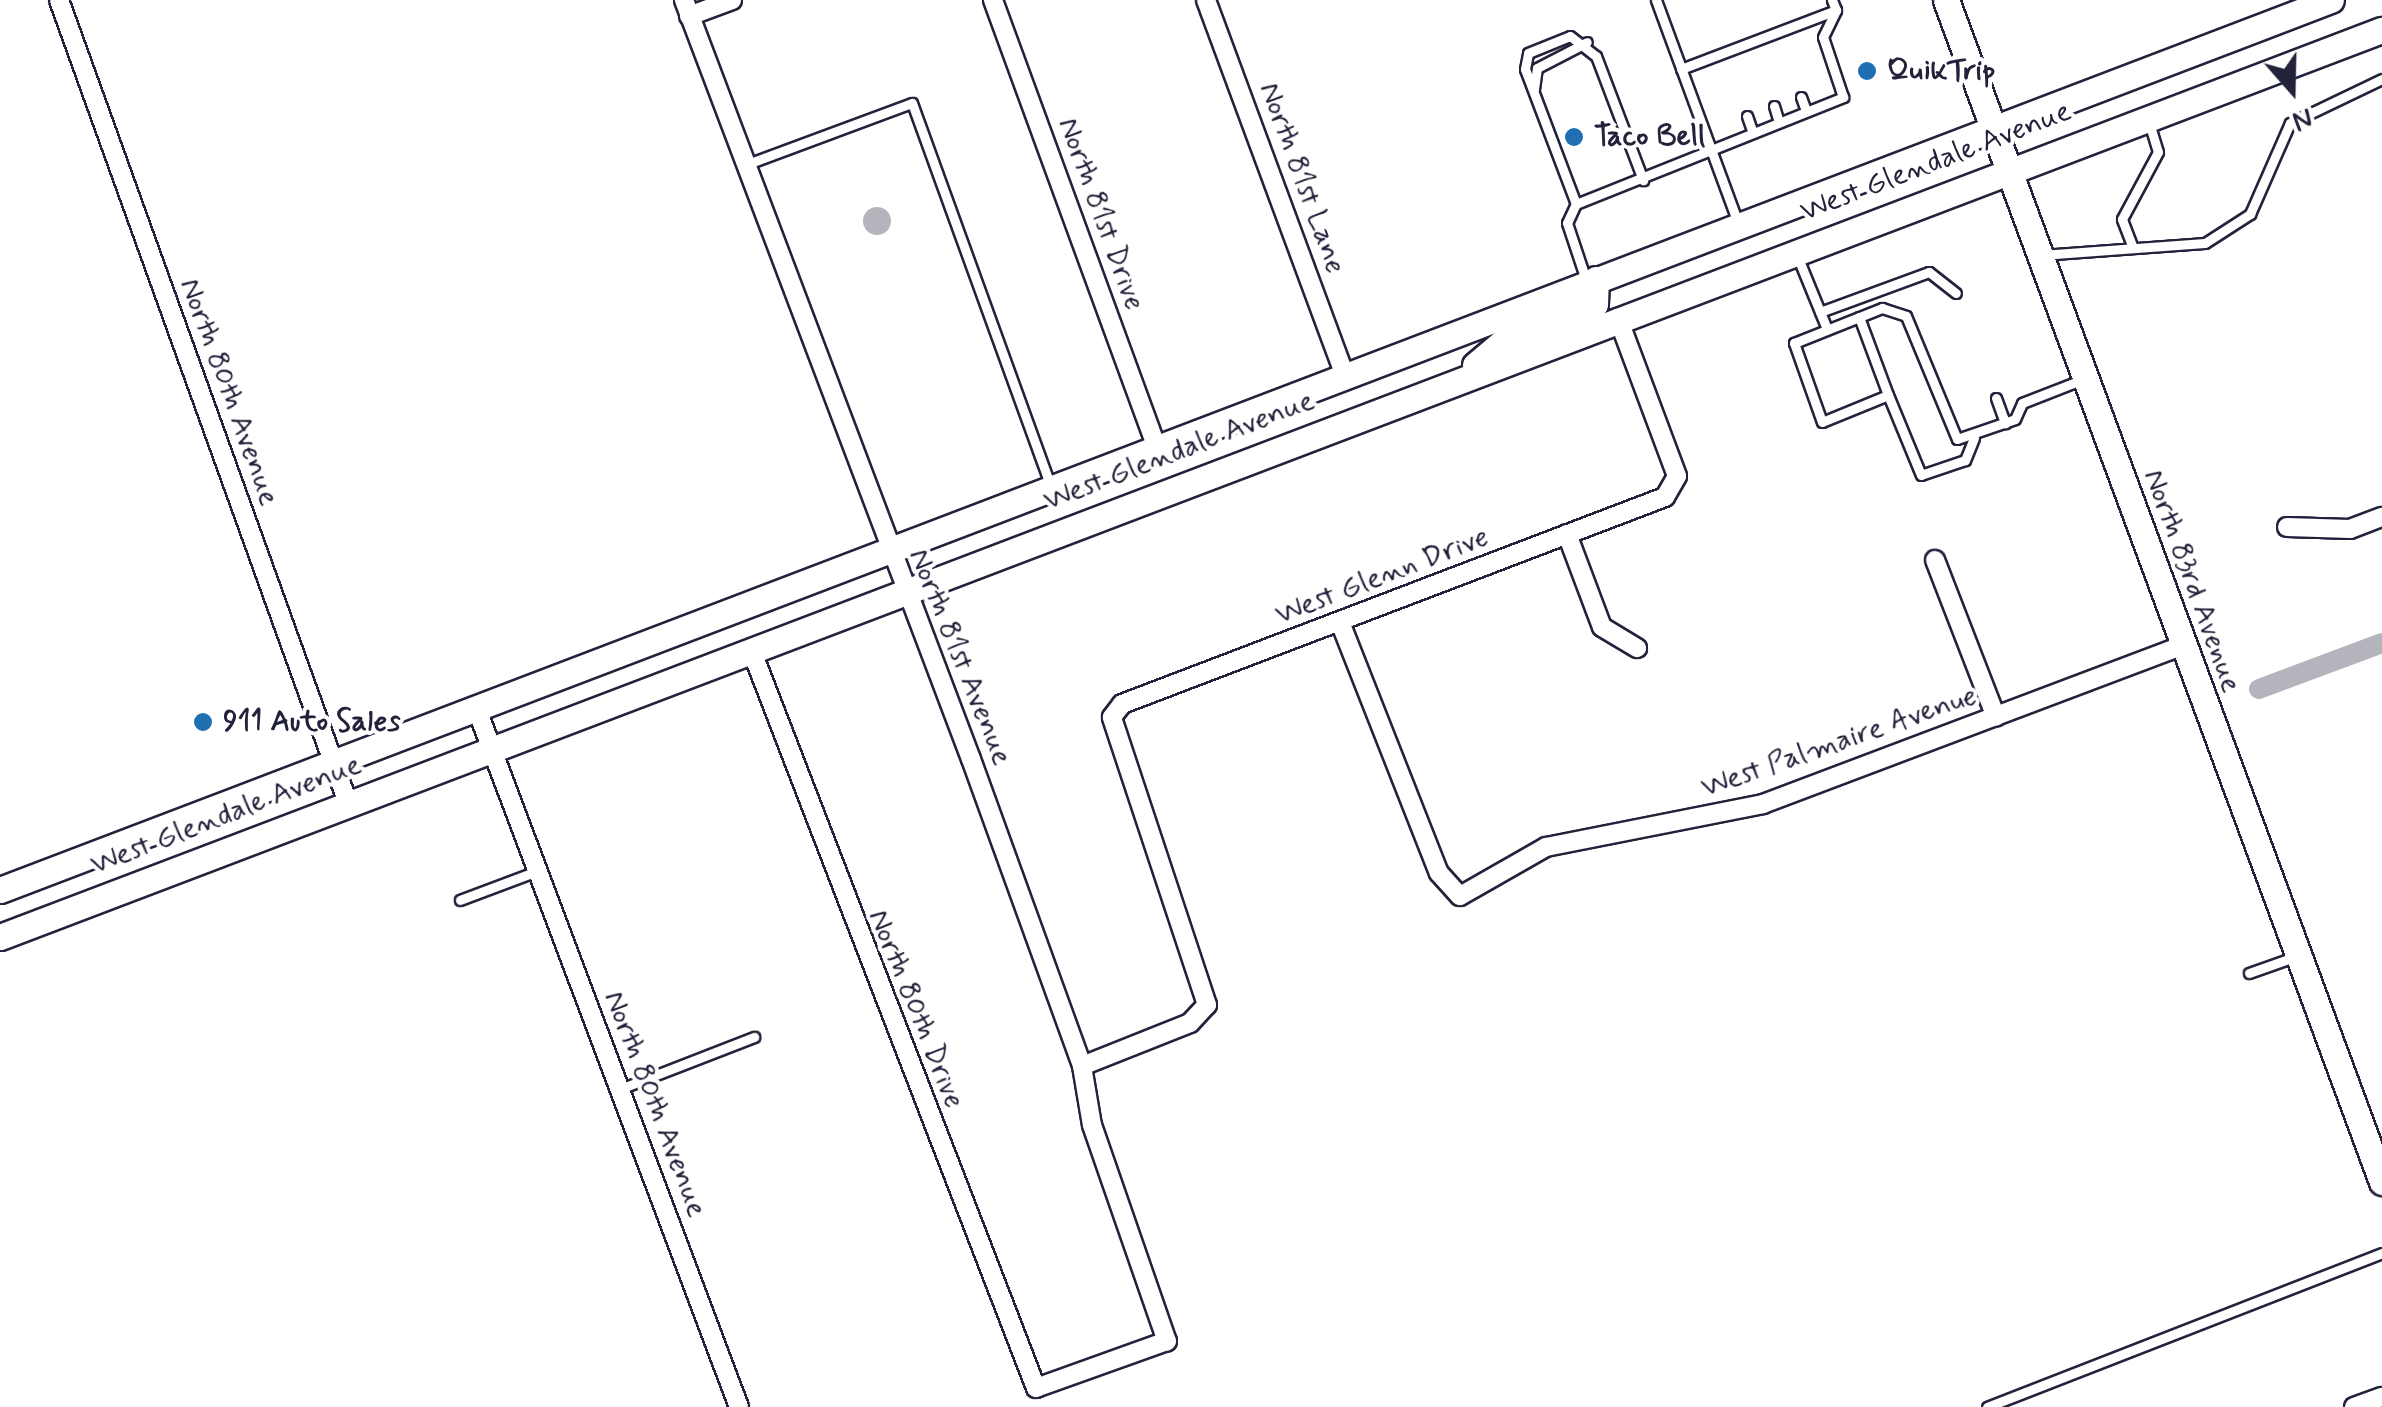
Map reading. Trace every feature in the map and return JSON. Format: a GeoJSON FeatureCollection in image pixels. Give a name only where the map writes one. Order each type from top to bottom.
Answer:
{"type":"FeatureCollection","features":[{"type":"Feature","properties":{"kind":"main road","name":"North 83rd Avenue"},"geometry":{"type":"LineString","coordinates":[[1946,0],[2181,646],[2382,1182]]}},
{"type":"Feature","properties":{"kind":"main road","name":"West Glendale Avenue"},"geometry":{"type":"LineString","coordinates":[[0,890],[2330,0]]}},
{"type":"Feature","properties":{"kind":"main road","name":"West Glendale Avenue"},"geometry":{"type":"LineString","coordinates":[[0,937],[2006,168],[2382,30]]}},
{"type":"Feature","properties":{"kind":"main road"},"geometry":{"type":"LineString","coordinates":[[1455,380],[1504,341],[1596,304],[1591,281]]}},
{"type":"Feature","properties":{"kind":"street","name":"North 80th Avenue"},"geometry":{"type":"LineString","coordinates":[[59,0],[348,804]]}},
{"type":"Feature","properties":{"kind":"street"},"geometry":{"type":"LineString","coordinates":[[687,8],[732,0]]}},
{"type":"Feature","properties":{"kind":"street","name":"North 81st Drive"},"geometry":{"type":"LineString","coordinates":[[993,0],[1157,447]]}},
{"type":"Feature","properties":{"kind":"street","name":"North 81st Lane"},"geometry":{"type":"LineString","coordinates":[[1206,0],[1345,375]]}},
{"type":"Feature","properties":{"kind":"street","name":"North 81st Avenue"},"geometry":{"type":"LineString","coordinates":[[687,8],[1082,1066],[1092,1126],[1167,1340]]}},
{"type":"Feature","properties":{"kind":"street","name":"West Glenn Drive"},"geometry":{"type":"LineString","coordinates":[[1082,1066],[1190,1024],[1207,1004],[1112,718],[1122,704],[1567,534],[1674,489],[1618,318]]}},
{"type":"Feature","properties":{"kind":"street"},"geometry":{"type":"LineString","coordinates":[[2286,528],[2350,530],[2382,518]]}},
{"type":"Feature","properties":{"kind":"street"},"geometry":{"type":"LineString","coordinates":[[1567,534],[1602,627],[1637,648]]}},
{"type":"Feature","properties":{"kind":"street"},"geometry":{"type":"LineString","coordinates":[[1935,560],[1996,717]]}},
{"type":"Feature","properties":{"kind":"street","name":"West Palmaire Avenue"},"geometry":{"type":"LineString","coordinates":[[1340,622],[1439,873],[1460,896],[1546,846],[1748,808],[2181,646]]}},
{"type":"Feature","properties":{"kind":"street","name":"North 80th Drive"},"geometry":{"type":"LineString","coordinates":[[751,649],[1036,1388],[1167,1340]]}},
{"type":"Feature","properties":{"kind":"street","name":"North 80th Avenue"},"geometry":{"type":"LineString","coordinates":[[476,707],[739,1407]]}},
{"type":"Feature","properties":{"kind":"street"},"geometry":{"type":"LineString","coordinates":[[2354,1407],[2382,1397]]}},
{"type":"Feature","properties":{"kind":"lane"},"geometry":{"type":"LineString","coordinates":[[1656,0],[1738,224]]}},
{"type":"Feature","properties":{"kind":"lane"},"geometry":{"type":"LineString","coordinates":[[1681,69],[1779,32],[1834,5]]}},
{"type":"Feature","properties":{"kind":"lane"},"geometry":{"type":"LineString","coordinates":[[1591,281],[1567,222],[1576,204],[1844,97],[1823,37],[1834,5]]}},
{"type":"Feature","properties":{"kind":"lane"},"geometry":{"type":"LineString","coordinates":[[1779,32],[1783,45]]}},
{"type":"Feature","properties":{"kind":"lane"},"geometry":{"type":"LineString","coordinates":[[1576,204],[1534,92],[1528,53],[1570,36],[1587,42],[1643,180]]}},
{"type":"Feature","properties":{"kind":"lane"},"geometry":{"type":"LineString","coordinates":[[1534,92],[1537,68],[1587,42]]}},
{"type":"Feature","properties":{"kind":"lane"},"geometry":{"type":"LineString","coordinates":[[1750,43],[1754,56]]}},
{"type":"Feature","properties":{"kind":"lane"},"geometry":{"type":"LineString","coordinates":[[1723,53],[1728,66]]}},
{"type":"Feature","properties":{"kind":"lane"},"geometry":{"type":"LineString","coordinates":[[2038,255],[2205,243],[2250,214],[2290,122],[2382,79]]}},
{"type":"Feature","properties":{"kind":"lane"},"geometry":{"type":"LineString","coordinates":[[1801,96],[1806,111]]}},
{"type":"Feature","properties":{"kind":"lane"},"geometry":{"type":"LineString","coordinates":[[745,165],[912,103],[1051,487]]}},
{"type":"Feature","properties":{"kind":"lane"},"geometry":{"type":"LineString","coordinates":[[1774,106],[1779,122]]}},
{"type":"Feature","properties":{"kind":"lane"},"geometry":{"type":"LineString","coordinates":[[1747,116],[1753,132]]}},
{"type":"Feature","properties":{"kind":"lane"},"geometry":{"type":"LineString","coordinates":[[2133,248],[2122,219],[2158,152],[2147,118]]}},
{"type":"Feature","properties":{"kind":"lane"},"geometry":{"type":"LineString","coordinates":[[1795,250],[1827,329]]}},
{"type":"Feature","properties":{"kind":"lane"},"geometry":{"type":"LineString","coordinates":[[1820,312],[1929,272],[1956,293]]}},
{"type":"Feature","properties":{"kind":"lane"},"geometry":{"type":"LineString","coordinates":[[1888,395],[1822,422],[1794,342],[1882,308],[1906,316],[1949,430],[1974,438],[2005,423],[2022,403],[2083,379]]}},
{"type":"Feature","properties":{"kind":"lane"},"geometry":{"type":"LineString","coordinates":[[1859,317],[1921,475],[1966,460],[1974,438]]}},
{"type":"Feature","properties":{"kind":"lane"},"geometry":{"type":"LineString","coordinates":[[1996,398],[2005,423]]}},
{"type":"Feature","properties":{"kind":"lane"},"geometry":{"type":"LineString","coordinates":[[460,900],[538,870]]}},
{"type":"Feature","properties":{"kind":"lane"},"geometry":{"type":"LineString","coordinates":[[2249,973],[2297,956]]}},
{"type":"Feature","properties":{"kind":"lane"},"geometry":{"type":"LineString","coordinates":[[620,1089],[754,1038]]}},
{"type":"Feature","properties":{"kind":"lane"},"geometry":{"type":"LineString","coordinates":[[1987,1407],[2382,1253]]}},
{"type":"Feature","properties":{"kind":"shaded area"},"geometry":{"type":"Polygon","coordinates":[[[877,207],[887,211],[891,221],[887,231],[877,235],[867,231],[863,221],[867,211],[877,207]]]}},
{"type":"Feature","properties":{"kind":"waterway"},"geometry":{"type":"LineString","coordinates":[[2259,689],[2382,643]]}},
{"type":"Feature","properties":{"kind":"place","name":"QuikTrip"},"geometry":{"type":"Point","coordinates":[1867,71]}},
{"type":"Feature","properties":{"kind":"place","name":"Taco Bell"},"geometry":{"type":"Point","coordinates":[1574,137]}},
{"type":"Feature","properties":{"kind":"place","name":"911 Auto Sales"},"geometry":{"type":"Point","coordinates":[203,722]}}]}
